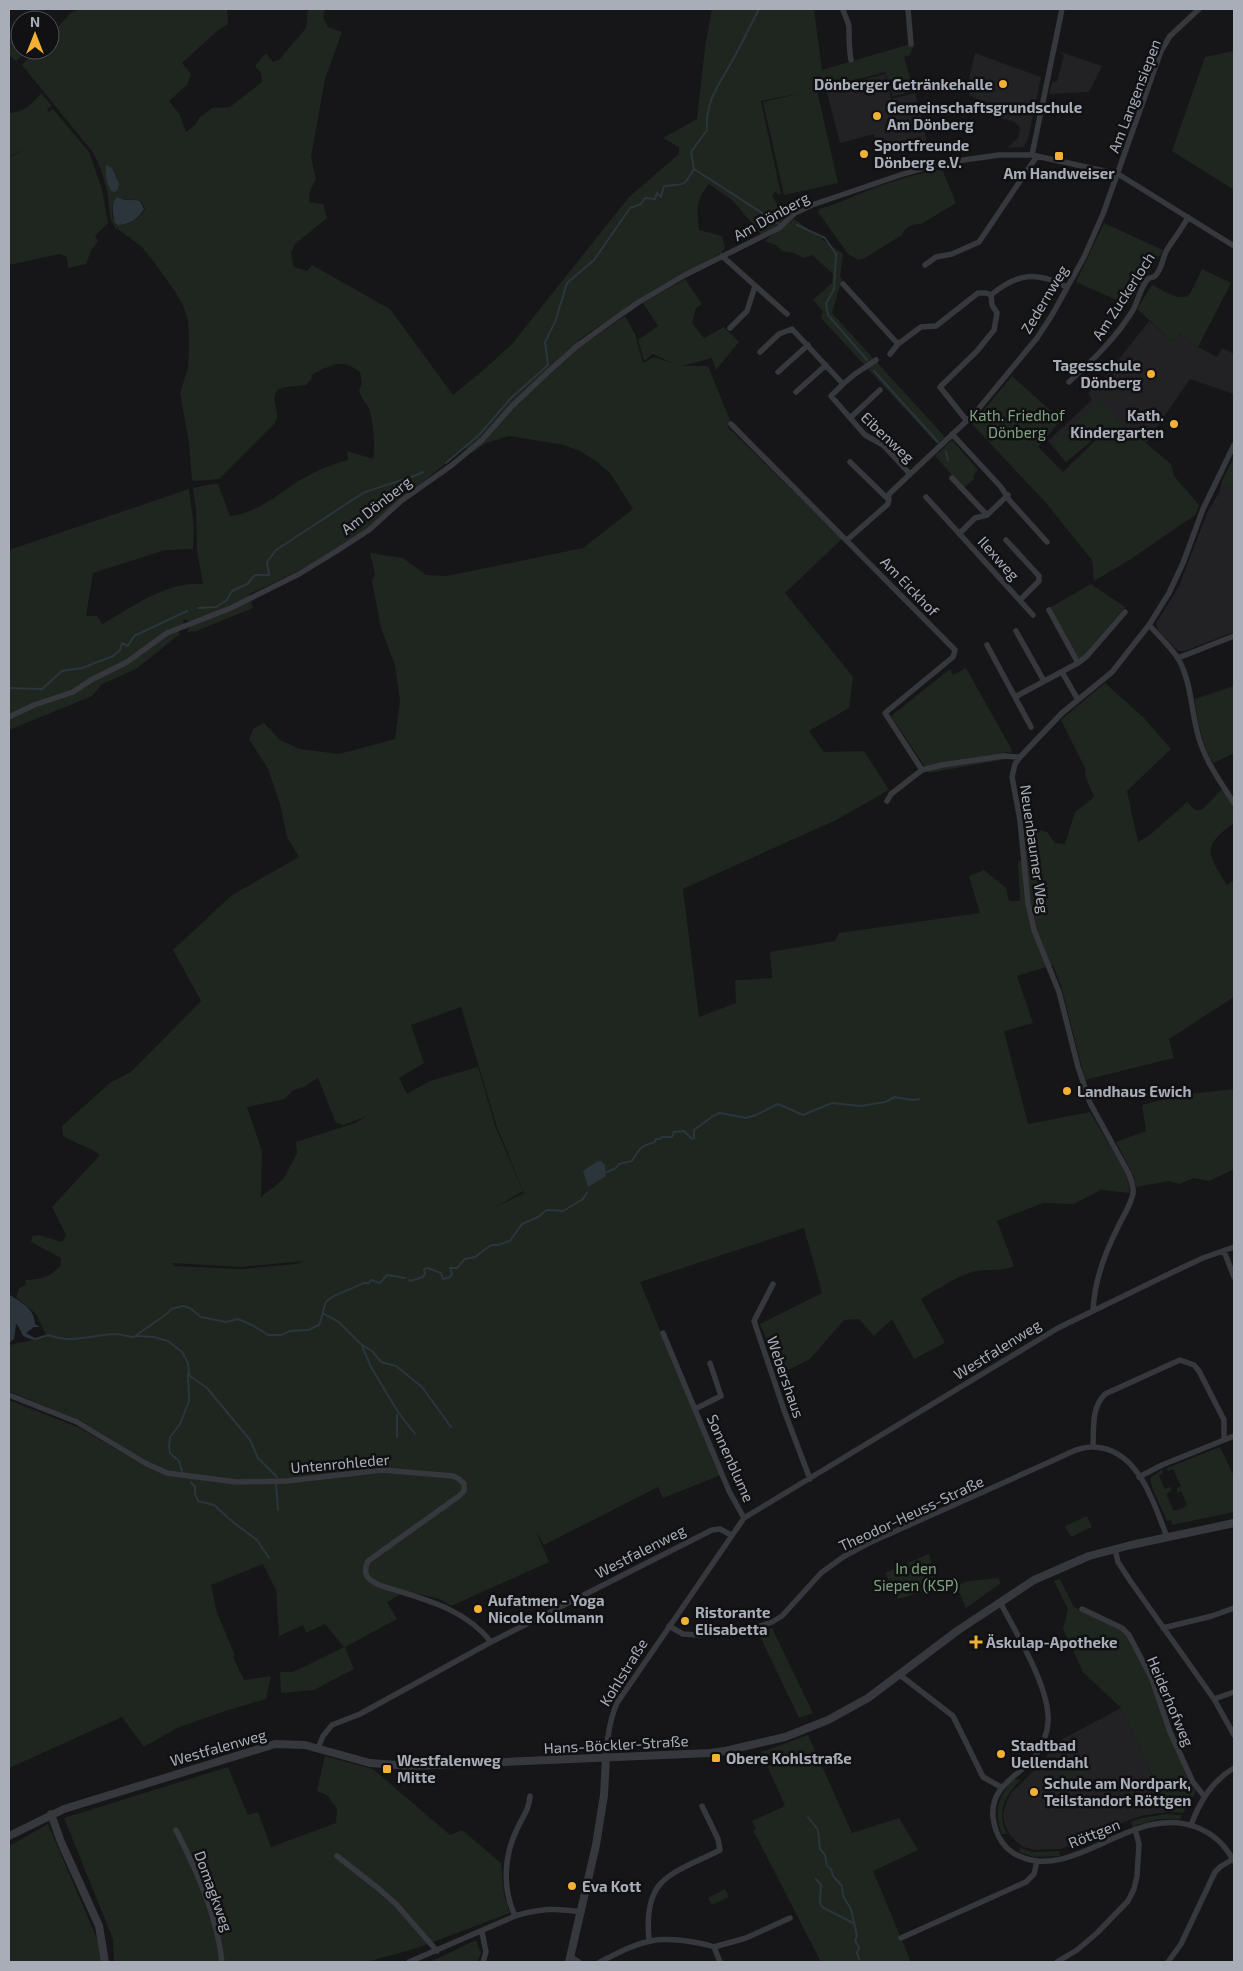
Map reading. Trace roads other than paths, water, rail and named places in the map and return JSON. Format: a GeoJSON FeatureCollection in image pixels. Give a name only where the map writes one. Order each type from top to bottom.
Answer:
{"type":"FeatureCollection","features":[{"type":"Feature","properties":{"kind":"street"},"geometry":{"type":"LineString","coordinates":[[843,9],[849,26],[847,34],[851,60]]}},
{"type":"Feature","properties":{"kind":"street"},"geometry":{"type":"LineString","coordinates":[[908,9],[911,44]]}},
{"type":"Feature","properties":{"kind":"street"},"geometry":{"type":"LineString","coordinates":[[925,265],[936,257],[952,254],[979,242],[1035,155],[1062,9]]}},
{"type":"Feature","properties":{"kind":"street","name":"Am Langensiepen"},"geometry":{"type":"LineString","coordinates":[[1118,174],[1161,51],[1170,36],[1199,9]]}},
{"type":"Feature","properties":{"kind":"street","name":"Am Dönberg"},"geometry":{"type":"LineString","coordinates":[[9,717],[34,705],[73,692],[90,680],[127,662],[167,633],[231,608],[299,574],[335,552],[369,530],[401,501],[452,465],[482,440],[518,400],[577,346],[639,302],[722,256],[779,228],[795,213],[804,209],[906,173],[942,163],[1016,154],[1035,155],[1118,174],[1234,246]]}},
{"type":"Feature","properties":{"kind":"street","name":"Zedernweg"},"geometry":{"type":"LineString","coordinates":[[847,540],[888,504],[889,494],[975,413],[1037,338],[1084,257],[1118,174]]}},
{"type":"Feature","properties":{"kind":"street","name":"Am Zuckerloch"},"geometry":{"type":"LineString","coordinates":[[1069,382],[1093,361],[1112,340],[1134,308],[1135,301],[1148,279],[1154,276],[1163,262],[1165,252],[1177,234],[1181,232],[1188,217]]}},
{"type":"Feature","properties":{"kind":"street","name":"Am Dönberg"},"geometry":{"type":"LineString","coordinates":[[722,256],[787,314]]}},
{"type":"Feature","properties":{"kind":"street"},"geometry":{"type":"LineString","coordinates":[[990,295],[1010,281],[1031,276],[1054,280],[1067,287]]}},
{"type":"Feature","properties":{"kind":"street"},"geometry":{"type":"LineString","coordinates":[[843,284],[898,344]]}},
{"type":"Feature","properties":{"kind":"street"},"geometry":{"type":"LineString","coordinates":[[730,328],[746,311],[756,286]]}},
{"type":"Feature","properties":{"kind":"street"},"geometry":{"type":"LineString","coordinates":[[890,354],[898,344],[921,327],[936,326],[978,294],[986,293],[990,295]]}},
{"type":"Feature","properties":{"kind":"street"},"geometry":{"type":"LineString","coordinates":[[967,421],[940,387],[977,351],[996,327],[997,313],[992,305],[990,295]]}},
{"type":"Feature","properties":{"kind":"street"},"geometry":{"type":"LineString","coordinates":[[760,352],[780,334],[792,329],[843,384]]}},
{"type":"Feature","properties":{"kind":"street"},"geometry":{"type":"LineString","coordinates":[[778,372],[808,345]]}},
{"type":"Feature","properties":{"kind":"street","name":"Eibenweg"},"geometry":{"type":"LineString","coordinates":[[876,360],[855,374],[830,396],[865,435],[883,445],[910,474]]}},
{"type":"Feature","properties":{"kind":"street"},"geometry":{"type":"LineString","coordinates":[[796,392],[826,365]]}},
{"type":"Feature","properties":{"kind":"street","name":"Eibenweg"},"geometry":{"type":"LineString","coordinates":[[850,418],[880,390]]}},
{"type":"Feature","properties":{"kind":"street","name":"Am Eickhof"},"geometry":{"type":"LineString","coordinates":[[731,424],[955,650],[953,656],[885,713],[922,770]]}},
{"type":"Feature","properties":{"kind":"street"},"geometry":{"type":"LineString","coordinates":[[952,434],[1008,495],[1010,501],[1047,542]]}},
{"type":"Feature","properties":{"kind":"street","name":"Neuenbaumer Weg"},"geometry":{"type":"LineString","coordinates":[[1093,1311],[1101,1270],[1116,1230],[1130,1204],[1133,1192],[1132,1184],[1129,1174],[1090,1103],[1078,1067],[1059,992],[1034,930],[1028,903],[1020,820],[1012,777],[1015,764],[1020,757],[1062,713],[1112,672],[1150,625],[1170,593],[1199,520],[1234,444]]}},
{"type":"Feature","properties":{"kind":"street"},"geometry":{"type":"LineString","coordinates":[[850,462],[888,500]]}},
{"type":"Feature","properties":{"kind":"street","name":"Ilexweg"},"geometry":{"type":"LineString","coordinates":[[952,478],[987,515]]}},
{"type":"Feature","properties":{"kind":"street","name":"Ilexweg"},"geometry":{"type":"LineString","coordinates":[[960,533],[975,518],[987,515],[1008,495]]}},
{"type":"Feature","properties":{"kind":"street","name":"Ilexweg"},"geometry":{"type":"LineString","coordinates":[[926,497],[1033,614]]}},
{"type":"Feature","properties":{"kind":"street","name":"Ilexweg"},"geometry":{"type":"LineString","coordinates":[[1006,540],[1039,576],[1039,581],[1020,600]]}},
{"type":"Feature","properties":{"kind":"street"},"geometry":{"type":"LineString","coordinates":[[1049,610],[1078,663]]}},
{"type":"Feature","properties":{"kind":"street"},"geometry":{"type":"LineString","coordinates":[[1015,697],[1088,656],[1125,612]]}},
{"type":"Feature","properties":{"kind":"street"},"geometry":{"type":"LineString","coordinates":[[1150,625],[1178,658],[1192,698],[1197,732],[1204,753],[1234,803]]}},
{"type":"Feature","properties":{"kind":"street"},"geometry":{"type":"LineString","coordinates":[[1016,631],[1044,681]]}},
{"type":"Feature","properties":{"kind":"street"},"geometry":{"type":"LineString","coordinates":[[1178,658],[1234,636]]}},
{"type":"Feature","properties":{"kind":"street"},"geometry":{"type":"LineString","coordinates":[[986,645],[1031,727]]}},
{"type":"Feature","properties":{"kind":"street"},"geometry":{"type":"LineString","coordinates":[[1062,672],[1078,700]]}},
{"type":"Feature","properties":{"kind":"street"},"geometry":{"type":"LineString","coordinates":[[886,801],[890,794],[922,770],[942,765],[1003,756],[1020,757]]}},
{"type":"Feature","properties":{"kind":"street","name":"Westfalenweg"},"geometry":{"type":"LineString","coordinates":[[9,1836],[51,1814],[268,1746],[295,1743],[318,1748],[323,1736],[332,1725],[360,1714],[491,1642],[712,1530],[720,1529],[731,1535],[744,1518],[1058,1328],[1203,1258],[1234,1247]]}},
{"type":"Feature","properties":{"kind":"street"},"geometry":{"type":"LineString","coordinates":[[1224,1250],[1234,1277]]}},
{"type":"Feature","properties":{"kind":"street","name":"Webershaus"},"geometry":{"type":"LineString","coordinates":[[773,1284],[754,1321],[785,1413],[810,1479]]}},
{"type":"Feature","properties":{"kind":"street","name":"Sonnenblume"},"geometry":{"type":"LineString","coordinates":[[663,1333],[729,1491],[744,1518]]}},
{"type":"Feature","properties":{"kind":"street"},"geometry":{"type":"LineString","coordinates":[[1167,1537],[1155,1503],[1140,1477],[1123,1458],[1109,1450],[1093,1447],[1095,1412],[1099,1400],[1105,1394],[1180,1360],[1187,1361],[1199,1371],[1224,1420],[1224,1440]]}},
{"type":"Feature","properties":{"kind":"street","name":"Sonnenblume"},"geometry":{"type":"LineString","coordinates":[[695,1409],[721,1396],[710,1363]]}},
{"type":"Feature","properties":{"kind":"street","name":"Untenrohleder"},"geometry":{"type":"LineString","coordinates":[[9,1395],[77,1422],[145,1463],[167,1473],[236,1482],[278,1481],[382,1470],[444,1475],[459,1479],[464,1484],[464,1491],[368,1561],[364,1568],[365,1575],[369,1580],[379,1585],[442,1605],[459,1614],[491,1642]]}},
{"type":"Feature","properties":{"kind":"street"},"geometry":{"type":"LineString","coordinates":[[1140,1477],[1162,1465],[1234,1436]]}},
{"type":"Feature","properties":{"kind":"street","name":"Theodor-Heuss-Straße"},"geometry":{"type":"LineString","coordinates":[[669,1626],[684,1634],[698,1636],[760,1626],[772,1622],[782,1616],[821,1574],[856,1550],[1054,1460],[1078,1450],[1093,1447]]}},
{"type":"Feature","properties":{"kind":"street","name":"Hans-Böckler-Straße"},"geometry":{"type":"LineString","coordinates":[[318,1748],[370,1763],[405,1766],[725,1751],[785,1737],[832,1718],[868,1698],[945,1640],[1034,1580],[1089,1556],[1234,1523]]}},
{"type":"Feature","properties":{"kind":"street","name":"Kohlstraße"},"geometry":{"type":"LineString","coordinates":[[570,1960],[596,1845],[604,1795],[609,1728],[612,1715],[617,1703],[731,1535]]}},
{"type":"Feature","properties":{"kind":"street"},"geometry":{"type":"LineString","coordinates":[[1115,1549],[1118,1562],[1214,1699],[1234,1735]]}},
{"type":"Feature","properties":{"kind":"street","name":"Röttgen"},"geometry":{"type":"LineString","coordinates":[[1000,1602],[1042,1685],[1048,1718],[1045,1737],[1036,1755],[1001,1787],[996,1798],[993,1813],[994,1822],[1001,1841],[1014,1854],[1037,1861],[1062,1859],[1135,1829],[1162,1822],[1191,1825],[1217,1838],[1234,1860]]}},
{"type":"Feature","properties":{"kind":"street"},"geometry":{"type":"LineString","coordinates":[[1163,1628],[1212,1616],[1234,1608]]}},
{"type":"Feature","properties":{"kind":"street","name":"Heiderhofweg"},"geometry":{"type":"LineString","coordinates":[[1082,1609],[1122,1628],[1128,1635],[1152,1679],[1170,1732],[1193,1782],[1204,1796]]}},
{"type":"Feature","properties":{"kind":"street"},"geometry":{"type":"LineString","coordinates":[[900,1675],[953,1716],[983,1777],[1001,1787]]}},
{"type":"Feature","properties":{"kind":"street"},"geometry":{"type":"LineString","coordinates":[[1214,1699],[1234,1692]]}},
{"type":"Feature","properties":{"kind":"street"},"geometry":{"type":"LineString","coordinates":[[1191,1825],[1204,1796],[1216,1781],[1234,1768]]}},
{"type":"Feature","properties":{"kind":"street"},"geometry":{"type":"LineString","coordinates":[[515,1916],[507,1891],[507,1862],[511,1843],[529,1808],[530,1796]]}},
{"type":"Feature","properties":{"kind":"street"},"geometry":{"type":"LineString","coordinates":[[649,1940],[650,1902],[657,1887],[669,1876],[720,1850],[718,1839],[702,1806]]}},
{"type":"Feature","properties":{"kind":"street"},"geometry":{"type":"LineString","coordinates":[[51,1814],[60,1842],[100,1926],[105,1962]]}},
{"type":"Feature","properties":{"kind":"street"},"geometry":{"type":"LineString","coordinates":[[1057,1962],[1077,1950],[1097,1933],[1128,1901],[1134,1889],[1137,1876],[1139,1844],[1135,1829]]}},
{"type":"Feature","properties":{"kind":"street","name":"Domagkweg"},"geometry":{"type":"LineString","coordinates":[[176,1830],[209,1907],[222,1962]]}},
{"type":"Feature","properties":{"kind":"street"},"geometry":{"type":"LineString","coordinates":[[337,1856],[396,1904],[437,1951]]}},
{"type":"Feature","properties":{"kind":"street"},"geometry":{"type":"LineString","coordinates":[[1168,1962],[1181,1944],[1215,1872],[1220,1866],[1234,1860]]}},
{"type":"Feature","properties":{"kind":"street"},"geometry":{"type":"LineString","coordinates":[[900,1938],[1026,1882],[1034,1874],[1037,1861]]}},
{"type":"Feature","properties":{"kind":"street"},"geometry":{"type":"LineString","coordinates":[[409,1962],[482,1932],[515,1916],[544,1909],[582,1912]]}},
{"type":"Feature","properties":{"kind":"street"},"geometry":{"type":"LineString","coordinates":[[600,1962],[634,1945],[649,1940],[672,1939],[700,1943],[714,1948],[746,1938],[790,1918]]}},
{"type":"Feature","properties":{"kind":"street"},"geometry":{"type":"LineString","coordinates":[[482,1932],[486,1952],[483,1962]]}},
{"type":"Feature","properties":{"kind":"street"},"geometry":{"type":"LineString","coordinates":[[714,1948],[720,1962]]}},
{"type":"Feature","properties":{"kind":"street"},"geometry":{"type":"LineString","coordinates":[[570,1960],[579,1962]]}},
{"type":"Feature","properties":{"kind":"waterway"},"geometry":{"type":"LineString","coordinates":[[446,463],[479,435],[511,398],[548,365],[545,342],[555,322],[567,283],[594,260],[630,208],[641,204],[645,198],[655,199],[657,193],[661,197],[664,186],[682,184],[687,180],[694,169],[691,152],[707,130],[707,119],[712,99],[759,9]]}},
{"type":"Feature","properties":{"kind":"waterway"},"geometry":{"type":"LineString","coordinates":[[694,169],[779,224]]}},
{"type":"Feature","properties":{"kind":"waterway"},"geometry":{"type":"LineString","coordinates":[[797,225],[825,238],[836,254],[834,289],[826,304],[828,315],[867,360]]}},
{"type":"Feature","properties":{"kind":"waterway"},"geometry":{"type":"LineString","coordinates":[[874,371],[938,442]]}},
{"type":"Feature","properties":{"kind":"waterway"},"geometry":{"type":"LineString","coordinates":[[946,452],[948,460]]}},
{"type":"Feature","properties":{"kind":"waterway"},"geometry":{"type":"LineString","coordinates":[[198,608],[216,607],[226,601],[232,591],[247,584],[255,575],[269,575],[267,562],[276,550],[363,493],[423,472]]}},
{"type":"Feature","properties":{"kind":"waterway"},"geometry":{"type":"LineString","coordinates":[[9,688],[42,689],[62,671],[82,668],[113,656],[120,650],[122,643],[128,646],[134,636],[187,611]]}},
{"type":"Feature","properties":{"kind":"waterway"},"geometry":{"type":"LineString","coordinates":[[607,1172],[616,1168],[619,1164],[632,1161],[641,1148],[655,1142],[656,1139],[672,1137],[674,1132],[684,1131],[692,1139],[694,1138],[694,1130],[720,1113],[746,1118],[778,1104],[803,1115],[832,1103],[861,1106],[885,1102],[895,1097],[912,1100],[919,1099]]}},
{"type":"Feature","properties":{"kind":"waterway"},"geometry":{"type":"LineString","coordinates":[[409,1280],[423,1277],[424,1269],[428,1268],[441,1273],[443,1279],[450,1277],[452,1274],[450,1268],[457,1268],[465,1259],[475,1257],[491,1245],[510,1241],[522,1224],[538,1217],[547,1210],[563,1211],[583,1199],[587,1193]]}},
{"type":"Feature","properties":{"kind":"waterway"},"geometry":{"type":"LineString","coordinates":[[35,1339],[49,1335],[65,1339],[115,1334],[134,1337],[171,1309],[183,1306],[190,1308],[201,1317],[226,1322],[238,1319],[268,1335],[281,1335],[290,1331],[308,1330],[319,1325],[326,1302],[338,1294],[363,1283],[369,1283],[371,1280],[380,1283],[387,1275],[405,1278]]}},
{"type":"Feature","properties":{"kind":"waterway"},"geometry":{"type":"LineString","coordinates":[[324,1314],[339,1322],[362,1345],[372,1351],[381,1362],[396,1366],[422,1387],[451,1427]]}},
{"type":"Feature","properties":{"kind":"waterway"},"geometry":{"type":"LineString","coordinates":[[136,1336],[154,1337],[168,1341],[182,1352],[188,1363],[191,1377],[206,1387],[250,1440],[258,1458],[277,1477]]}},
{"type":"Feature","properties":{"kind":"waterway"},"geometry":{"type":"LineString","coordinates":[[362,1346],[371,1367],[398,1412],[415,1434]]}},
{"type":"Feature","properties":{"kind":"waterway"},"geometry":{"type":"LineString","coordinates":[[182,1471],[179,1461],[170,1453],[169,1445],[170,1437],[180,1424],[189,1401],[188,1374]]}},
{"type":"Feature","properties":{"kind":"waterway"},"geometry":{"type":"LineString","coordinates":[[397,1415],[397,1437]]}},
{"type":"Feature","properties":{"kind":"waterway"},"geometry":{"type":"LineString","coordinates":[[191,1482],[195,1486],[195,1494],[198,1501],[214,1505],[257,1540],[269,1558]]}},
{"type":"Feature","properties":{"kind":"waterway"},"geometry":{"type":"LineString","coordinates":[[276,1484],[278,1510]]}},
{"type":"Feature","properties":{"kind":"waterway"},"geometry":{"type":"LineString","coordinates":[[808,1817],[818,1830],[820,1849],[825,1855],[827,1866],[842,1886],[843,1896],[851,1909],[857,1936],[855,1941],[859,1947],[857,1953],[859,1959]]}},
{"type":"Feature","properties":{"kind":"waterway"},"geometry":{"type":"LineString","coordinates":[[816,1879],[821,1885],[820,1902],[822,1907],[853,1923]]}},
{"type":"Feature","properties":{"kind":"place","name":"Dönberger Getränkehalle"},"geometry":{"type":"Point","coordinates":[1003,84]}},
{"type":"Feature","properties":{"kind":"place","name":"Gemeinschaftsgrundschule Am Dönberg"},"geometry":{"type":"Point","coordinates":[877,116]}},
{"type":"Feature","properties":{"kind":"place","name":"Sportfreunde Dönberg e.V."},"geometry":{"type":"Point","coordinates":[864,154]}},
{"type":"Feature","properties":{"kind":"place","name":"Am Handweiser"},"geometry":{"type":"Point","coordinates":[1059,156]}},
{"type":"Feature","properties":{"kind":"place","name":"Tagesschule Dönberg"},"geometry":{"type":"Point","coordinates":[1151,374]}},
{"type":"Feature","properties":{"kind":"place","name":"Kath. Kindergarten"},"geometry":{"type":"Point","coordinates":[1174,424]}},
{"type":"Feature","properties":{"kind":"place","name":"Landhaus Ewich"},"geometry":{"type":"Point","coordinates":[1067,1091]}},
{"type":"Feature","properties":{"kind":"place","name":"Aufatmen - Yoga Nicole Kollmann"},"geometry":{"type":"Point","coordinates":[478,1609]}},
{"type":"Feature","properties":{"kind":"place","name":"Ristorante Elisabetta"},"geometry":{"type":"Point","coordinates":[685,1621]}},
{"type":"Feature","properties":{"kind":"place","name":"Äskulap-Apotheke"},"geometry":{"type":"Point","coordinates":[976,1642]}},
{"type":"Feature","properties":{"kind":"place","name":"Stadtbad Uellendahl"},"geometry":{"type":"Point","coordinates":[1001,1754]}},
{"type":"Feature","properties":{"kind":"place","name":"Obere Kohlstraße"},"geometry":{"type":"Point","coordinates":[716,1758]}},
{"type":"Feature","properties":{"kind":"place","name":"Westfalenweg Mitte"},"geometry":{"type":"Point","coordinates":[387,1769]}},
{"type":"Feature","properties":{"kind":"place","name":"Schule am Nordpark, Teilstandort Röttgen"},"geometry":{"type":"Point","coordinates":[1034,1792]}},
{"type":"Feature","properties":{"kind":"place","name":"Eva Kott"},"geometry":{"type":"Point","coordinates":[572,1886]}},
{"type":"Feature","properties":{"kind":"park label","name":"Kath. Friedhof Dönberg"},"geometry":{"type":"Point","coordinates":[1017,424]}},
{"type":"Feature","properties":{"kind":"park label","name":"In den Siepen (KSP)"},"geometry":{"type":"Point","coordinates":[916,1576]}}]}
